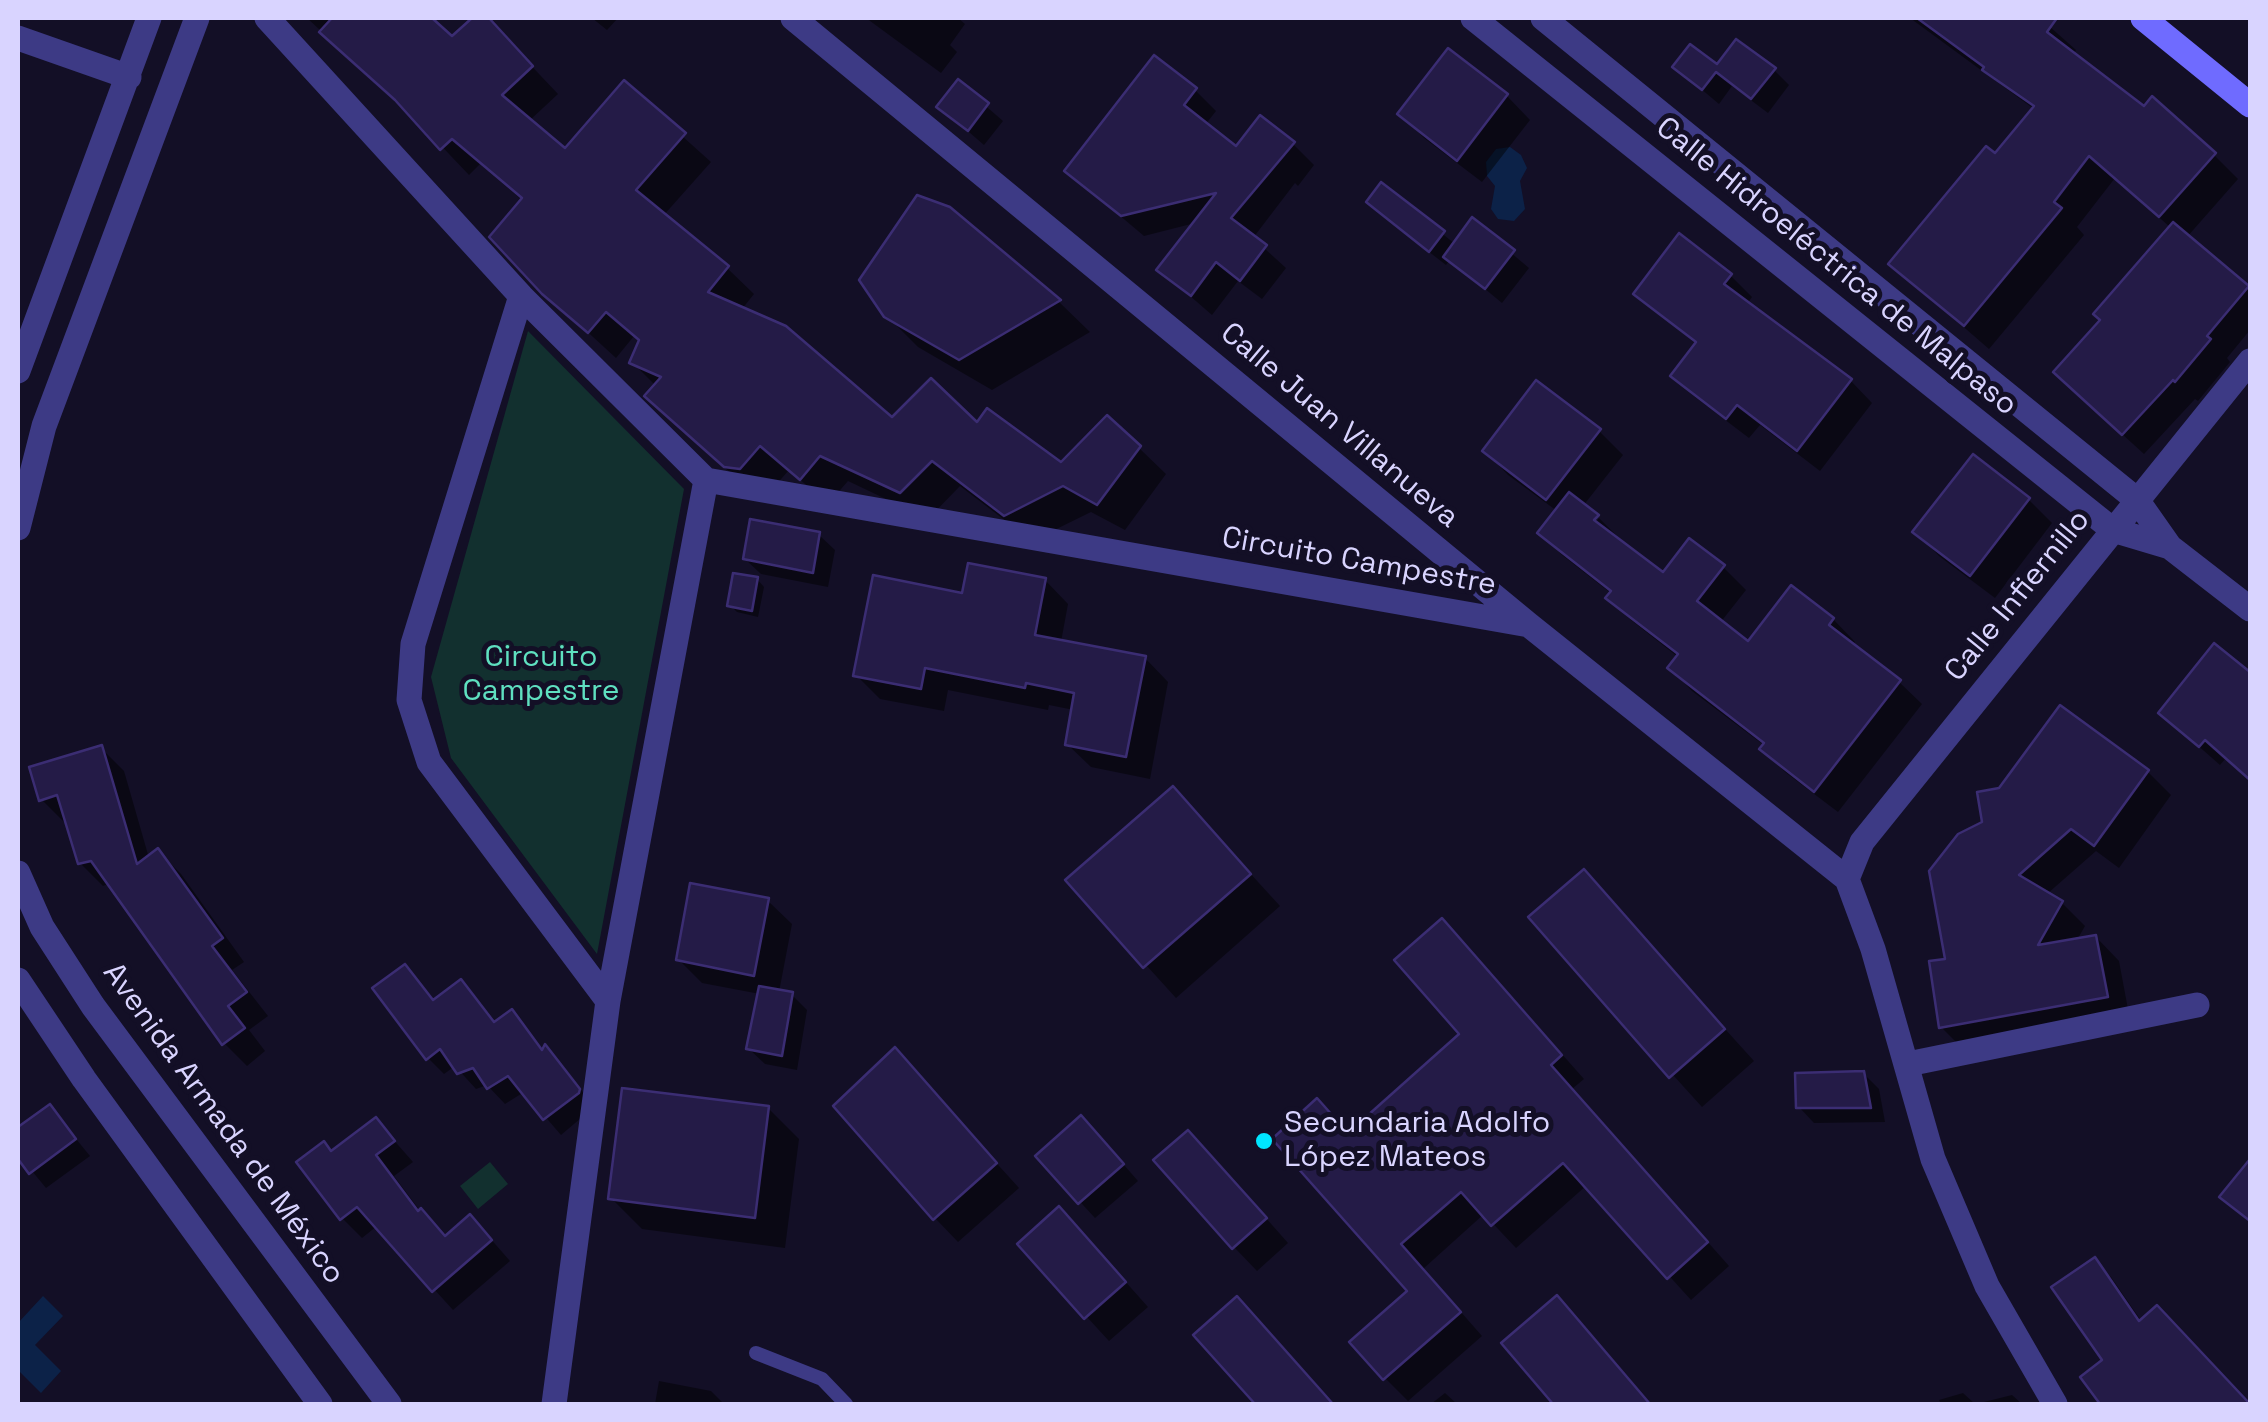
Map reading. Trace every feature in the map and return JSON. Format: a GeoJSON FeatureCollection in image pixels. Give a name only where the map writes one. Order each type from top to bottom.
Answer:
{"type":"FeatureCollection","features":[{"type":"Feature","properties":{"kind":"main road"},"geometry":{"type":"LineString","coordinates":[[2143,18],[2250,105]]}},
{"type":"Feature","properties":{"kind":"street"},"geometry":{"type":"LineString","coordinates":[[18,372],[149,18]]}},
{"type":"Feature","properties":{"kind":"street"},"geometry":{"type":"LineString","coordinates":[[18,528],[44,426],[197,18]]}},
{"type":"Feature","properties":{"kind":"street"},"geometry":{"type":"LineString","coordinates":[[267,18],[521,296],[706,480],[608,1001],[554,1404]]}},
{"type":"Feature","properties":{"kind":"street","name":"Calle Juan Villanueva"},"geometry":{"type":"LineString","coordinates":[[794,18],[1528,625],[1847,879]]}},
{"type":"Feature","properties":{"kind":"street","name":"Calle Hidroeléctrica de Malpaso"},"geometry":{"type":"LineString","coordinates":[[1472,18],[2113,530],[2170,547]]}},
{"type":"Feature","properties":{"kind":"street","name":"Calle Hidroeléctrica de Malpaso"},"geometry":{"type":"LineString","coordinates":[[1542,18],[2137,500],[2170,547],[2250,610]]}},
{"type":"Feature","properties":{"kind":"street"},"geometry":{"type":"LineString","coordinates":[[18,38],[129,78]]}},
{"type":"Feature","properties":{"kind":"street"},"geometry":{"type":"LineString","coordinates":[[521,296],[413,644],[409,700],[429,762],[608,1001]]}},
{"type":"Feature","properties":{"kind":"street","name":"Calle Infiernillo"},"geometry":{"type":"LineString","coordinates":[[1847,879],[1862,842],[2250,361]]}},
{"type":"Feature","properties":{"kind":"street","name":"Circuito Campestre"},"geometry":{"type":"LineString","coordinates":[[706,480],[1528,625]]}},
{"type":"Feature","properties":{"kind":"street","name":"Avenida Armada de México"},"geometry":{"type":"LineString","coordinates":[[18,873],[42,927],[93,1006],[389,1404]]}},
{"type":"Feature","properties":{"kind":"street"},"geometry":{"type":"LineString","coordinates":[[1847,879],[1908,1064],[1932,1160],[1986,1286],[2055,1404]]}},
{"type":"Feature","properties":{"kind":"street"},"geometry":{"type":"LineString","coordinates":[[18,980],[84,1079],[320,1404]]}},
{"type":"Feature","properties":{"kind":"street"},"geometry":{"type":"LineString","coordinates":[[1908,1064],[2197,1004]]}},
{"type":"Feature","properties":{"kind":"lane"},"geometry":{"type":"LineString","coordinates":[[756,1353],[822,1379],[846,1404]]}},
{"type":"Feature","properties":{"kind":"green space","name":"Circuito Campestre"},"geometry":{"type":"Polygon","coordinates":[[[528,331],[684,489],[597,954],[451,758],[431,677],[528,331]]]}},
{"type":"Feature","properties":{"kind":"green space"},"geometry":{"type":"Polygon","coordinates":[[[490,1162],[508,1184],[478,1209],[460,1186],[490,1162]]]}},
{"type":"Feature","properties":{"kind":"water"},"geometry":{"type":"Polygon","coordinates":[[[1510,147],[1521,155],[1527,168],[1520,181],[1525,209],[1514,221],[1498,219],[1491,209],[1495,186],[1487,176],[1486,162],[1496,149],[1510,147]]]}},
{"type":"Feature","properties":{"kind":"water"},"geometry":{"type":"Polygon","coordinates":[[[43,1296],[63,1316],[35,1345],[61,1371],[41,1393],[18,1370],[18,1323],[43,1296]]]}},
{"type":"Feature","properties":{"kind":"building"},"geometry":{"type":"Polygon","coordinates":[[[332,18],[432,18],[452,36],[472,18],[489,18],[533,66],[502,95],[565,148],[624,80],[686,133],[636,190],[729,266],[708,292],[786,326],[892,417],[931,378],[977,422],[987,408],[1061,462],[1107,415],[1141,446],[1097,505],[1063,486],[1004,516],[932,461],[900,493],[820,456],[800,480],[760,446],[740,469],[724,467],[644,396],[661,377],[629,363],[639,340],[606,312],[588,333],[542,294],[489,237],[522,198],[452,139],[440,150],[395,100],[319,32],[332,18]]]}},
{"type":"Feature","properties":{"kind":"building"},"geometry":{"type":"Polygon","coordinates":[[[1917,18],[2057,18],[2047,32],[2144,106],[2152,96],[2216,153],[2159,217],[2089,156],[2054,202],[2062,208],[1964,326],[1888,264],[1986,146],[1995,153],[2034,106],[1917,18]]]}},
{"type":"Feature","properties":{"kind":"building"},"geometry":{"type":"Polygon","coordinates":[[[1736,39],[1776,68],[1751,99],[1716,72],[1702,90],[1672,67],[1690,44],[1717,64],[1736,39]]]}},
{"type":"Feature","properties":{"kind":"building"},"geometry":{"type":"Polygon","coordinates":[[[1448,48],[1508,94],[1457,161],[1397,114],[1448,48]]]}},
{"type":"Feature","properties":{"kind":"building"},"geometry":{"type":"Polygon","coordinates":[[[1154,55],[1197,88],[1184,105],[1236,146],[1260,115],[1295,142],[1231,218],[1267,245],[1240,281],[1216,262],[1191,296],[1156,270],[1216,193],[1121,216],[1064,171],[1154,55]]]}},
{"type":"Feature","properties":{"kind":"building"},"geometry":{"type":"Polygon","coordinates":[[[958,79],[989,103],[968,131],[936,107],[958,79]]]}},
{"type":"Feature","properties":{"kind":"building"},"geometry":{"type":"Polygon","coordinates":[[[1381,182],[1445,231],[1429,252],[1366,202],[1381,182]]]}},
{"type":"Feature","properties":{"kind":"building"},"geometry":{"type":"Polygon","coordinates":[[[917,195],[950,207],[1061,300],[959,360],[884,317],[859,280],[917,195]]]}},
{"type":"Feature","properties":{"kind":"building"},"geometry":{"type":"Polygon","coordinates":[[[1472,217],[1515,250],[1485,289],[1443,257],[1472,217]]]}},
{"type":"Feature","properties":{"kind":"building"},"geometry":{"type":"Polygon","coordinates":[[[2173,222],[2249,286],[2175,382],[2122,435],[2053,372],[2100,320],[2093,314],[2173,222]]]}},
{"type":"Feature","properties":{"kind":"building"},"geometry":{"type":"Polygon","coordinates":[[[1679,233],[1732,274],[1724,284],[1852,379],[1797,451],[1737,405],[1726,419],[1670,376],[1696,342],[1633,294],[1679,233]]]}},
{"type":"Feature","properties":{"kind":"building"},"geometry":{"type":"Polygon","coordinates":[[[1536,380],[1601,429],[1546,500],[1482,451],[1536,380]]]}},
{"type":"Feature","properties":{"kind":"building"},"geometry":{"type":"Polygon","coordinates":[[[1973,454],[2030,498],[1970,576],[1912,532],[1973,454]]]}},
{"type":"Feature","properties":{"kind":"building"},"geometry":{"type":"Polygon","coordinates":[[[1569,492],[1599,515],[1594,520],[1663,572],[1689,538],[1725,565],[1697,601],[1748,641],[1791,585],[1834,618],[1829,625],[1901,680],[1814,792],[1759,749],[1764,743],[1667,668],[1678,654],[1605,598],[1611,591],[1537,533],[1569,492]]]}},
{"type":"Feature","properties":{"kind":"building"},"geometry":{"type":"Polygon","coordinates":[[[750,519],[820,532],[813,573],[743,559],[750,519]]]}},
{"type":"Feature","properties":{"kind":"building"},"geometry":{"type":"Polygon","coordinates":[[[968,563],[1046,578],[1035,635],[1146,656],[1126,757],[1065,745],[1074,693],[1026,683],[1025,688],[925,668],[921,689],[853,676],[873,575],[962,593],[968,563]]]}},
{"type":"Feature","properties":{"kind":"building"},"geometry":{"type":"Polygon","coordinates":[[[733,573],[758,577],[752,611],[727,606],[733,573]]]}},
{"type":"Feature","properties":{"kind":"building"},"geometry":{"type":"Polygon","coordinates":[[[2214,643],[2250,672],[2250,780],[2205,740],[2199,747],[2158,713],[2214,643]]]}},
{"type":"Feature","properties":{"kind":"building"},"geometry":{"type":"Polygon","coordinates":[[[2060,705],[2149,770],[2094,846],[2071,829],[2019,875],[2063,901],[2038,945],[2096,935],[2108,997],[1939,1028],[1929,961],[1945,959],[1929,871],[1958,834],[1982,822],[1977,792],[1999,788],[2060,705]]]}},
{"type":"Feature","properties":{"kind":"building"},"geometry":{"type":"Polygon","coordinates":[[[102,745],[137,864],[158,848],[223,938],[212,946],[247,992],[228,1006],[245,1028],[222,1045],[91,861],[78,864],[57,795],[39,801],[29,767],[102,745]]]}},
{"type":"Feature","properties":{"kind":"building"},"geometry":{"type":"Polygon","coordinates":[[[1173,786],[1251,874],[1143,968],[1065,880],[1173,786]]]}},
{"type":"Feature","properties":{"kind":"building"},"geometry":{"type":"Polygon","coordinates":[[[1584,869],[1725,1029],[1669,1078],[1528,917],[1584,869]]]}},
{"type":"Feature","properties":{"kind":"building"},"geometry":{"type":"Polygon","coordinates":[[[690,883],[769,898],[754,976],[676,960],[690,883]]]}},
{"type":"Feature","properties":{"kind":"building"},"geometry":{"type":"Polygon","coordinates":[[[1442,918],[1562,1055],[1551,1065],[1708,1242],[1667,1279],[1563,1163],[1491,1226],[1461,1192],[1401,1244],[1461,1312],[1383,1380],[1349,1342],[1407,1291],[1272,1139],[1317,1098],[1348,1133],[1459,1034],[1394,960],[1442,918]]]}},
{"type":"Feature","properties":{"kind":"building"},"geometry":{"type":"Polygon","coordinates":[[[405,964],[433,1000],[461,979],[494,1022],[512,1009],[542,1050],[545,1044],[580,1089],[579,1093],[543,1120],[508,1076],[487,1089],[473,1068],[457,1074],[440,1049],[426,1060],[372,988],[405,964]]]}},
{"type":"Feature","properties":{"kind":"building"},"geometry":{"type":"Polygon","coordinates":[[[759,986],[793,992],[782,1056],[746,1049],[759,986]]]}},
{"type":"Feature","properties":{"kind":"building"},"geometry":{"type":"Polygon","coordinates":[[[895,1047],[997,1163],[933,1220],[833,1106],[895,1047]]]}},
{"type":"Feature","properties":{"kind":"building"},"geometry":{"type":"Polygon","coordinates":[[[1864,1071],[1871,1108],[1796,1108],[1795,1073],[1864,1071]]]}},
{"type":"Feature","properties":{"kind":"building"},"geometry":{"type":"Polygon","coordinates":[[[622,1088],[769,1106],[755,1218],[608,1199],[622,1088]]]}},
{"type":"Feature","properties":{"kind":"building"},"geometry":{"type":"Polygon","coordinates":[[[50,1104],[76,1139],[29,1174],[18,1159],[18,1127],[50,1104]]]}},
{"type":"Feature","properties":{"kind":"building"},"geometry":{"type":"Polygon","coordinates":[[[1081,1115],[1124,1164],[1078,1204],[1035,1156],[1081,1115]]]}},
{"type":"Feature","properties":{"kind":"building"},"geometry":{"type":"Polygon","coordinates":[[[376,1117],[395,1141],[376,1155],[418,1211],[421,1208],[445,1236],[470,1214],[492,1240],[432,1292],[357,1207],[340,1220],[296,1162],[324,1141],[331,1151],[376,1117]]]}},
{"type":"Feature","properties":{"kind":"building"},"geometry":{"type":"Polygon","coordinates":[[[1188,1130],[1267,1218],[1232,1249],[1153,1160],[1188,1130]]]}},
{"type":"Feature","properties":{"kind":"building"},"geometry":{"type":"Polygon","coordinates":[[[2250,1159],[2250,1221],[2219,1197],[2250,1159]]]}},
{"type":"Feature","properties":{"kind":"building"},"geometry":{"type":"Polygon","coordinates":[[[1059,1206],[1126,1282],[1084,1319],[1017,1244],[1059,1206]]]}},
{"type":"Feature","properties":{"kind":"building"},"geometry":{"type":"Polygon","coordinates":[[[2095,1257],[2139,1321],[2157,1305],[2250,1404],[2100,1404],[2080,1377],[2102,1360],[2051,1287],[2095,1257]]]}},
{"type":"Feature","properties":{"kind":"building"},"geometry":{"type":"Polygon","coordinates":[[[1557,1295],[1650,1404],[1553,1404],[1501,1343],[1557,1295]]]}},
{"type":"Feature","properties":{"kind":"building"},"geometry":{"type":"Polygon","coordinates":[[[1237,1296],[1333,1404],[1255,1404],[1193,1335],[1237,1296]]]}},
{"type":"Feature","properties":{"kind":"place","name":"Secundaria Adolfo López Mateos"},"geometry":{"type":"Point","coordinates":[1264,1141]}}]}
